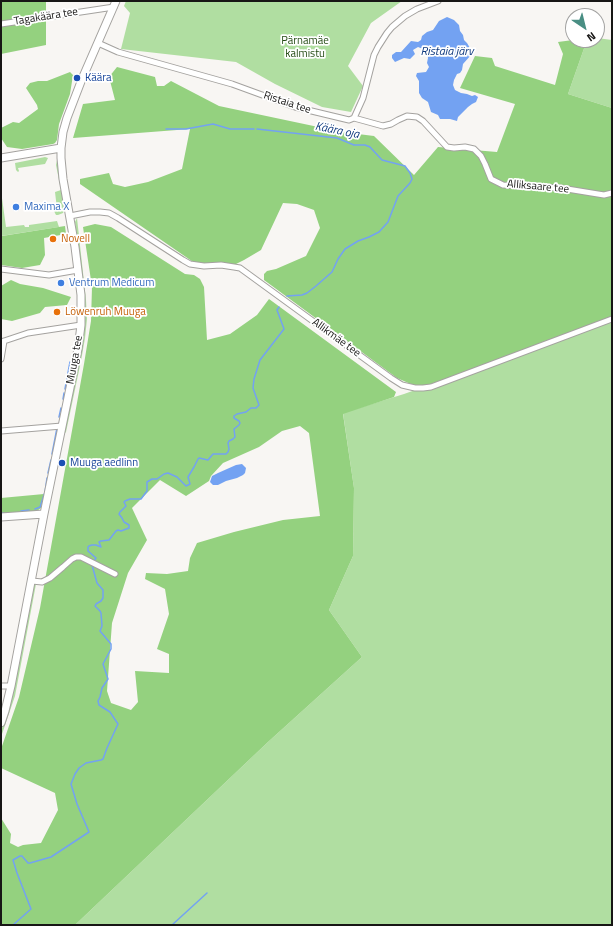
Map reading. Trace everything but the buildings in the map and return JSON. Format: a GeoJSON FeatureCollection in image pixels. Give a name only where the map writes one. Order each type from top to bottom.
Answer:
{"type":"FeatureCollection","features":[{"type":"Feature","properties":{"kind":"main road","name":"Muuga tee"},"geometry":{"type":"LineString","coordinates":[[1,723],[11,686],[78,348],[81,325],[81,295],[61,158],[63,132],[82,79],[115,4]]}},
{"type":"Feature","properties":{"kind":"main road"},"geometry":{"type":"LineString","coordinates":[[1,158],[61,148]]}},
{"type":"Feature","properties":{"kind":"main road"},"geometry":{"type":"LineString","coordinates":[[1,517],[44,514]]}},
{"type":"Feature","properties":{"kind":"street"},"geometry":{"type":"LineString","coordinates":[[354,118],[363,98],[374,55],[382,39],[392,27],[405,16],[424,6],[438,1]]}},
{"type":"Feature","properties":{"kind":"street","name":"Tagakäära tee"},"geometry":{"type":"LineString","coordinates":[[1,24],[115,4]]}},
{"type":"Feature","properties":{"kind":"street","name":"Ristaia tee"},"geometry":{"type":"LineString","coordinates":[[98,43],[118,52],[232,84],[295,107],[349,120],[354,118]]}},
{"type":"Feature","properties":{"kind":"street","name":"Alliksaare tee"},"geometry":{"type":"LineString","coordinates":[[354,118],[384,126],[407,116],[417,117],[423,121],[447,147],[465,147],[474,149],[481,156],[491,179],[503,185],[561,188],[604,195],[612,194]]}},
{"type":"Feature","properties":{"kind":"street","name":"Allikmäe tee"},"geometry":{"type":"LineString","coordinates":[[70,216],[90,212],[109,213],[190,264],[240,268],[391,378],[402,384],[415,388],[431,387],[612,319]]}},
{"type":"Feature","properties":{"kind":"street"},"geometry":{"type":"LineString","coordinates":[[1,269],[49,275],[78,270]]}},
{"type":"Feature","properties":{"kind":"street"},"geometry":{"type":"LineString","coordinates":[[1,359],[2,342],[28,332],[81,325]]}},
{"type":"Feature","properties":{"kind":"street"},"geometry":{"type":"LineString","coordinates":[[1,431],[62,426]]}},
{"type":"Feature","properties":{"kind":"street"},"geometry":{"type":"LineString","coordinates":[[32,581],[42,582],[50,578],[76,557],[81,557],[115,574]]}},
{"type":"Feature","properties":{"kind":"street"},"geometry":{"type":"LineString","coordinates":[[1,686],[11,686]]}},
{"type":"Feature","properties":{"kind":"green space"},"geometry":{"type":"Polygon","coordinates":[[[1,1],[46,1],[46,45],[1,54],[1,1]]]}},
{"type":"Feature","properties":{"kind":"green space","name":"Pärnamäe kalmistu"},"geometry":{"type":"Polygon","coordinates":[[[126,1],[402,1],[371,23],[348,66],[363,86],[351,112],[322,107],[275,84],[236,62],[121,49],[130,13],[124,6],[126,1]]]}},
{"type":"Feature","properties":{"kind":"green space"},"geometry":{"type":"Polygon","coordinates":[[[605,39],[612,40],[612,108],[568,94],[584,48],[605,48],[605,39]]]}},
{"type":"Feature","properties":{"kind":"green space"},"geometry":{"type":"Polygon","coordinates":[[[565,41],[565,48],[584,48],[568,94],[612,108],[612,320],[425,386],[413,385],[397,378],[264,280],[264,274],[267,271],[276,269],[306,256],[320,228],[314,210],[297,204],[283,203],[261,250],[232,266],[199,266],[80,184],[80,179],[109,173],[113,184],[125,187],[148,182],[182,169],[190,129],[73,138],[83,104],[115,100],[109,77],[117,67],[155,77],[157,86],[164,86],[171,81],[219,106],[342,132],[374,136],[414,175],[438,147],[497,152],[515,104],[460,88],[475,56],[492,58],[495,66],[555,85],[563,54],[558,42],[565,41]]]}},
{"type":"Feature","properties":{"kind":"green space"},"geometry":{"type":"Polygon","coordinates":[[[70,72],[73,75],[70,94],[59,124],[57,140],[55,143],[22,149],[7,147],[1,138],[1,128],[13,122],[19,123],[38,109],[26,88],[30,83],[47,81],[70,72]]]}},
{"type":"Feature","properties":{"kind":"green space"},"geometry":{"type":"Polygon","coordinates":[[[45,157],[48,158],[45,164],[18,168],[18,172],[16,170],[15,163],[45,157]]]}},
{"type":"Feature","properties":{"kind":"green space"},"geometry":{"type":"Polygon","coordinates":[[[57,160],[65,209],[63,213],[56,215],[53,209],[57,209],[55,192],[61,190],[56,165],[57,160]]]}},
{"type":"Feature","properties":{"kind":"green space"},"geometry":{"type":"Polygon","coordinates":[[[1,191],[6,227],[24,225],[25,227],[29,227],[29,225],[57,221],[59,227],[1,236],[1,191]]]}},
{"type":"Feature","properties":{"kind":"green space"},"geometry":{"type":"Polygon","coordinates":[[[77,218],[87,319],[81,361],[65,433],[84,327],[85,311],[75,222],[77,218]]]}},
{"type":"Feature","properties":{"kind":"green space"},"geometry":{"type":"Polygon","coordinates":[[[95,224],[111,227],[185,274],[194,275],[200,279],[204,287],[207,340],[230,334],[257,315],[269,299],[396,392],[394,397],[343,414],[354,488],[353,556],[329,610],[362,657],[268,742],[75,925],[1,925],[1,818],[11,834],[10,843],[18,847],[41,843],[58,810],[55,793],[1,768],[1,749],[19,697],[40,608],[91,321],[92,287],[83,227],[95,224]],[[300,426],[282,431],[259,447],[223,463],[211,476],[209,481],[186,496],[160,480],[132,508],[147,540],[128,573],[112,623],[107,691],[111,703],[131,710],[138,702],[135,671],[169,673],[169,654],[157,649],[169,614],[165,589],[145,579],[146,573],[167,574],[188,571],[190,558],[197,543],[283,520],[320,516],[309,433],[300,426]]]}},
{"type":"Feature","properties":{"kind":"green space"},"geometry":{"type":"Polygon","coordinates":[[[65,226],[66,234],[44,238],[45,255],[40,265],[22,268],[1,265],[1,236],[65,226]]]}},
{"type":"Feature","properties":{"kind":"green space"},"geometry":{"type":"Polygon","coordinates":[[[11,280],[20,284],[43,288],[71,297],[67,305],[45,307],[40,313],[12,321],[1,319],[1,286],[11,280]]]}},
{"type":"Feature","properties":{"kind":"green space"},"geometry":{"type":"Polygon","coordinates":[[[612,320],[612,925],[75,925],[268,742],[362,657],[329,610],[353,556],[354,488],[343,413],[404,394],[612,320]]]}},
{"type":"Feature","properties":{"kind":"green space"},"geometry":{"type":"Polygon","coordinates":[[[44,494],[41,508],[37,511],[1,515],[1,498],[44,494]]]}},
{"type":"Feature","properties":{"kind":"green space"},"geometry":{"type":"Polygon","coordinates":[[[36,584],[15,696],[1,737],[1,731],[8,711],[33,588],[36,584]]]}},
{"type":"Feature","properties":{"kind":"water","name":"Ristaia järv"},"geometry":{"type":"Polygon","coordinates":[[[447,17],[454,20],[459,25],[464,40],[470,48],[471,55],[463,64],[460,73],[457,74],[453,85],[455,90],[461,93],[472,96],[475,95],[478,97],[476,102],[468,107],[458,117],[457,121],[440,119],[438,115],[431,112],[428,102],[422,98],[419,93],[419,81],[416,76],[417,73],[426,72],[429,67],[427,63],[427,52],[418,47],[413,50],[415,54],[410,59],[404,58],[395,62],[392,58],[392,55],[396,52],[401,52],[411,41],[418,42],[421,40],[422,36],[433,30],[439,21],[447,17]]]}},
{"type":"Feature","properties":{"kind":"water"},"geometry":{"type":"Polygon","coordinates":[[[242,464],[246,468],[243,475],[218,485],[213,485],[210,482],[212,476],[236,465],[242,464]]]}},
{"type":"Feature","properties":{"kind":"waterway","name":"Käära oja"},"geometry":{"type":"LineString","coordinates":[[166,129],[186,129],[213,124],[230,129],[254,129]]}},
{"type":"Feature","properties":{"kind":"waterway","name":"Käära oja"},"geometry":{"type":"LineString","coordinates":[[257,129],[337,138],[354,145],[365,145],[370,147],[382,160],[405,166],[412,179],[398,196],[388,222],[379,232],[358,241],[345,249],[332,272],[307,293],[302,295],[287,296]]}},
{"type":"Feature","properties":{"kind":"waterway","name":"Käära oja"},"geometry":{"type":"LineString","coordinates":[[94,561],[96,558],[88,551],[88,547],[92,545],[101,547],[99,542],[109,540],[118,530],[121,531],[129,528],[129,525],[124,522],[119,514],[126,506],[125,501],[130,499],[141,499],[147,491],[147,482],[168,473],[177,477],[186,486],[190,484],[188,477],[199,458],[208,460],[213,454],[226,454],[228,452],[228,443],[235,437],[234,429],[240,423],[234,418],[234,416],[246,412],[251,408],[256,408],[259,405],[253,388],[254,379],[260,360],[284,329],[277,310],[279,307]]}},
{"type":"Feature","properties":{"kind":"waterway"},"geometry":{"type":"LineString","coordinates":[[65,389],[70,362]]}},
{"type":"Feature","properties":{"kind":"waterway"},"geometry":{"type":"LineString","coordinates":[[63,399],[64,393]]}},
{"type":"Feature","properties":{"kind":"waterway"},"geometry":{"type":"LineString","coordinates":[[59,417],[61,408]]}},
{"type":"Feature","properties":{"kind":"waterway"},"geometry":{"type":"LineString","coordinates":[[52,454],[57,428]]}},
{"type":"Feature","properties":{"kind":"waterway"},"geometry":{"type":"LineString","coordinates":[[48,473],[51,460]]}},
{"type":"Feature","properties":{"kind":"waterway"},"geometry":{"type":"LineString","coordinates":[[35,509],[40,507],[45,492],[47,478]]}},
{"type":"Feature","properties":{"kind":"waterway"},"geometry":{"type":"LineString","coordinates":[[21,511],[29,510]]}},
{"type":"Feature","properties":{"kind":"waterway","name":"Käära oja"},"geometry":{"type":"LineString","coordinates":[[13,925],[31,909],[13,860],[22,856],[28,863],[30,863],[51,857],[89,832],[77,804],[71,784],[79,768],[86,763],[103,759],[118,724],[110,712],[99,705],[98,701],[102,688],[108,679],[103,664],[111,649],[111,644],[100,631],[102,626],[101,613],[95,606],[103,598],[103,590],[97,583],[92,565]]}},
{"type":"Feature","properties":{"kind":"waterway"},"geometry":{"type":"LineString","coordinates":[[172,925],[207,893]]}},
{"type":"Feature","properties":{"kind":"place","name":"Käära"},"geometry":{"type":"Point","coordinates":[77,78]}},
{"type":"Feature","properties":{"kind":"place","name":"Maxima X"},"geometry":{"type":"Point","coordinates":[16,207]}},
{"type":"Feature","properties":{"kind":"place","name":"Novell"},"geometry":{"type":"Point","coordinates":[53,239]}},
{"type":"Feature","properties":{"kind":"place","name":"Ventrum Medicum"},"geometry":{"type":"Point","coordinates":[61,283]}},
{"type":"Feature","properties":{"kind":"place","name":"Löwenruh Muuga"},"geometry":{"type":"Point","coordinates":[57,312]}},
{"type":"Feature","properties":{"kind":"place","name":"Muuga aedlinn"},"geometry":{"type":"Point","coordinates":[62,463]}}]}
